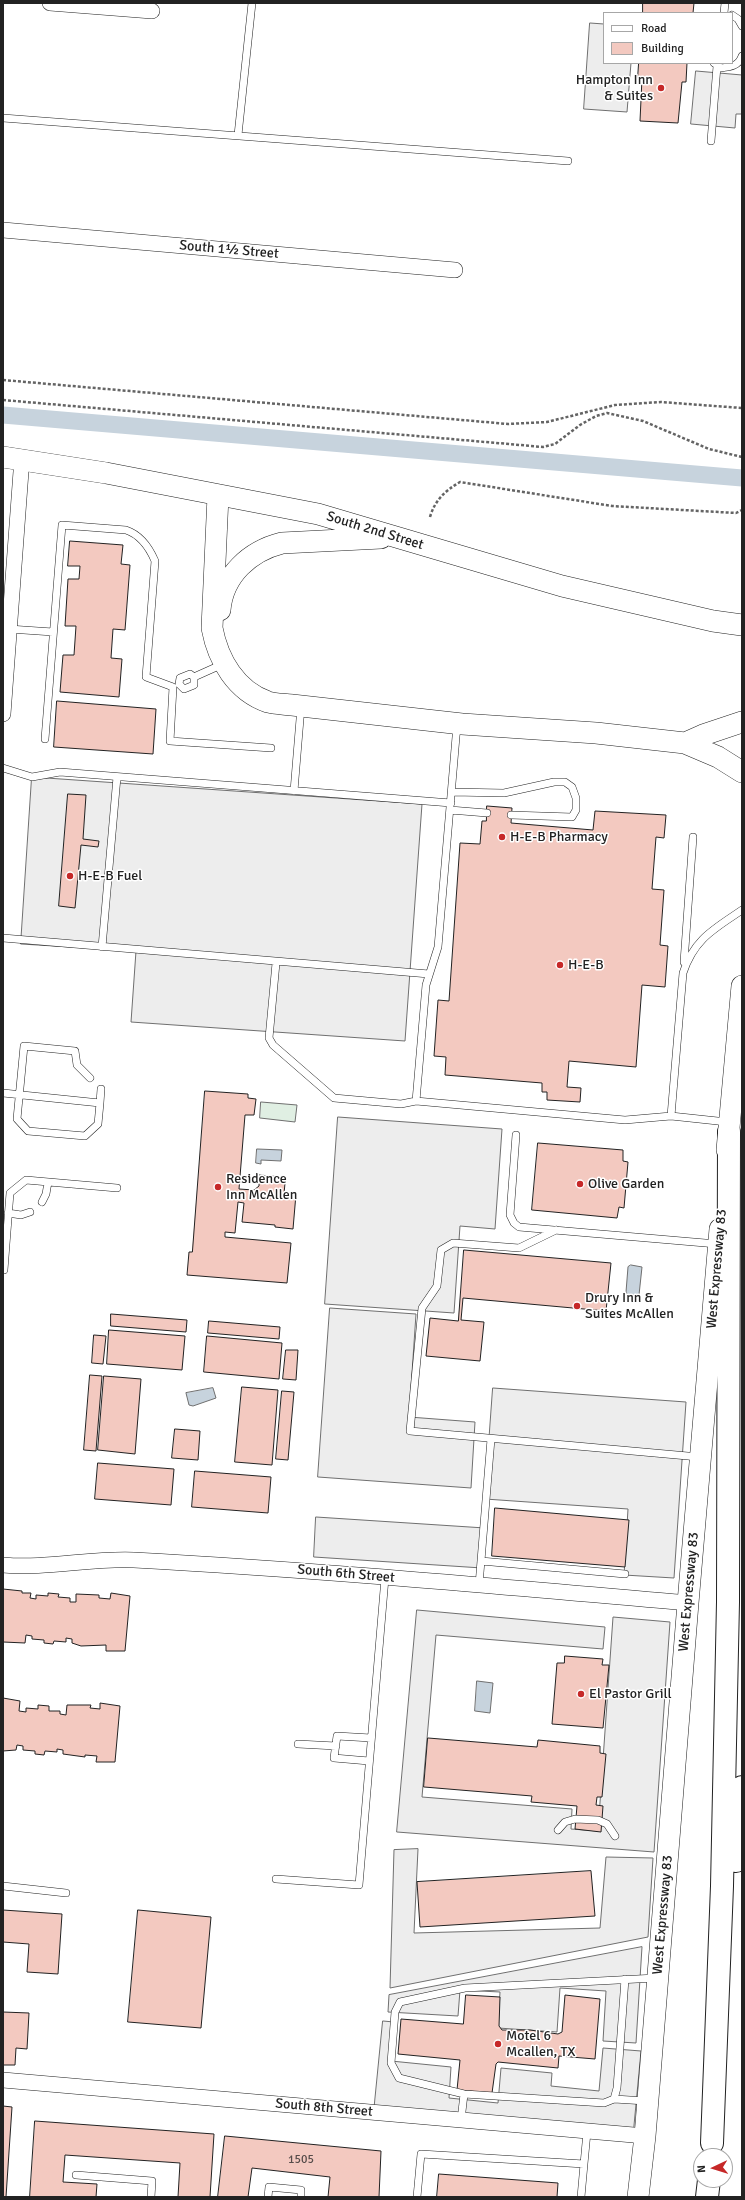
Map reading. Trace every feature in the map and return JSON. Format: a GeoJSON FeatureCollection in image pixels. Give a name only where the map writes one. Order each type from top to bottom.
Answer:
{"type":"FeatureCollection","features":[{"type":"Feature","properties":{"kind":"highway"},"geometry":{"type":"LineString","coordinates":[[712,2148],[722,1886],[728,1610],[729,1127]]}},
{"type":"Feature","properties":{"kind":"highway"},"geometry":{"type":"LineString","coordinates":[[712,2148],[742,1787]]}},
{"type":"Feature","properties":{"kind":"main road","name":"South 2nd Street"},"geometry":{"type":"LineString","coordinates":[[12,458],[318,514],[395,538],[562,586],[713,621],[742,626]]}},
{"type":"Feature","properties":{"kind":"main road"},"geometry":{"type":"LineString","coordinates":[[218,496],[212,621],[215,643],[224,663],[240,684],[253,695],[268,702],[280,704],[457,723],[596,733],[685,743],[718,757],[742,772]]}},
{"type":"Feature","properties":{"kind":"main road"},"geometry":{"type":"LineString","coordinates":[[280,704],[248,678],[228,655],[223,644],[219,619],[220,607],[225,589],[236,571],[256,552],[282,543],[395,538]]}},
{"type":"Feature","properties":{"kind":"main road"},"geometry":{"type":"LineString","coordinates":[[685,743],[703,735],[742,722]]}},
{"type":"Feature","properties":{"kind":"main road","name":"West Expressway 83"},"geometry":{"type":"LineString","coordinates":[[638,2197],[648,2102],[700,1457],[742,986]]}},
{"type":"Feature","properties":{"kind":"street"},"geometry":{"type":"LineString","coordinates":[[50,3],[152,11]]}},
{"type":"Feature","properties":{"kind":"street","name":"South 1½ Street"},"geometry":{"type":"LineString","coordinates":[[3,230],[455,270]]}},
{"type":"Feature","properties":{"kind":"street"},"geometry":{"type":"LineString","coordinates":[[3,714],[4,673],[9,629],[12,458]]}},
{"type":"Feature","properties":{"kind":"street","name":"South 6th Street"},"geometry":{"type":"LineString","coordinates":[[3,1565],[38,1566],[131,1560],[278,1568],[688,1603]]}},
{"type":"Feature","properties":{"kind":"street","name":"South 8th Street"},"geometry":{"type":"LineString","coordinates":[[3,2080],[645,2136]]}},
{"type":"Feature","properties":{"kind":"lane"},"geometry":{"type":"LineString","coordinates":[[238,135],[252,3]]}},
{"type":"Feature","properties":{"kind":"lane"},"geometry":{"type":"LineString","coordinates":[[733,16],[738,19],[742,26]]}},
{"type":"Feature","properties":{"kind":"lane"},"geometry":{"type":"LineString","coordinates":[[711,141],[716,65],[732,67],[740,60],[742,56]]}},
{"type":"Feature","properties":{"kind":"lane"},"geometry":{"type":"LineString","coordinates":[[3,118],[568,161]]}},
{"type":"Feature","properties":{"kind":"lane"},"geometry":{"type":"LineString","coordinates":[[45,739],[62,525],[126,530],[134,533],[150,549],[155,561],[146,677],[184,689],[194,684],[194,677],[224,663]]}},
{"type":"Feature","properties":{"kind":"lane"},"geometry":{"type":"LineString","coordinates":[[9,629],[53,632]]}},
{"type":"Feature","properties":{"kind":"lane"},"geometry":{"type":"LineString","coordinates":[[176,686],[170,740],[271,748]]}},
{"type":"Feature","properties":{"kind":"lane"},"geometry":{"type":"LineString","coordinates":[[294,791],[301,706]]}},
{"type":"Feature","properties":{"kind":"lane"},"geometry":{"type":"LineString","coordinates":[[416,1101],[426,985],[438,946],[457,723]]}},
{"type":"Feature","properties":{"kind":"lane"},"geometry":{"type":"LineString","coordinates":[[3,768],[32,777],[60,772],[294,791],[451,806],[487,813]]}},
{"type":"Feature","properties":{"kind":"lane"},"geometry":{"type":"LineString","coordinates":[[102,947],[117,777]]}},
{"type":"Feature","properties":{"kind":"lane"},"geometry":{"type":"LineString","coordinates":[[452,792],[504,793],[554,782],[565,782],[572,787],[576,798],[576,810],[572,817],[564,818],[511,815]]}},
{"type":"Feature","properties":{"kind":"lane"},"geometry":{"type":"LineString","coordinates":[[671,1116],[693,837]]}},
{"type":"Feature","properties":{"kind":"lane"},"geometry":{"type":"LineString","coordinates":[[683,972],[688,957],[697,944],[742,910]]}},
{"type":"Feature","properties":{"kind":"lane"},"geometry":{"type":"LineString","coordinates":[[3,938],[276,963],[429,974]]}},
{"type":"Feature","properties":{"kind":"lane"},"geometry":{"type":"LineString","coordinates":[[276,963],[269,1030],[273,1045],[334,1098],[401,1104],[416,1101],[625,1120],[671,1116],[729,1127]]}},
{"type":"Feature","properties":{"kind":"lane"},"geometry":{"type":"LineString","coordinates":[[90,1078],[77,1065],[75,1051],[24,1046],[17,1119],[28,1131],[85,1136],[98,1124],[101,1088]]}},
{"type":"Feature","properties":{"kind":"lane"},"geometry":{"type":"LineString","coordinates":[[3,1093],[100,1103]]}},
{"type":"Feature","properties":{"kind":"lane"},"geometry":{"type":"LineString","coordinates":[[516,1135],[510,1215],[514,1223],[519,1227],[719,1244]]}},
{"type":"Feature","properties":{"kind":"lane"},"geometry":{"type":"LineString","coordinates":[[4,1270],[8,1214],[6,1193],[26,1180],[117,1188]]}},
{"type":"Feature","properties":{"kind":"lane"},"geometry":{"type":"LineString","coordinates":[[42,1202],[46,1194],[48,1182]]}},
{"type":"Feature","properties":{"kind":"lane"},"geometry":{"type":"LineString","coordinates":[[8,1214],[21,1215],[30,1212]]}},
{"type":"Feature","properties":{"kind":"lane"},"geometry":{"type":"LineString","coordinates":[[556,1230],[519,1248],[453,1243],[440,1250],[436,1286],[422,1308],[410,1431],[700,1457]]}},
{"type":"Feature","properties":{"kind":"lane"},"geometry":{"type":"LineString","coordinates":[[479,1585],[491,1439]]}},
{"type":"Feature","properties":{"kind":"lane"},"geometry":{"type":"LineString","coordinates":[[481,1561],[625,1574]]}},
{"type":"Feature","properties":{"kind":"lane"},"geometry":{"type":"LineString","coordinates":[[276,1879],[359,1885],[385,1578]]}},
{"type":"Feature","properties":{"kind":"lane"},"geometry":{"type":"LineString","coordinates":[[369,1760],[334,1758],[337,1736],[372,1738]]}},
{"type":"Feature","properties":{"kind":"lane"},"geometry":{"type":"LineString","coordinates":[[298,1744],[336,1746]]}},
{"type":"Feature","properties":{"kind":"lane"},"geometry":{"type":"LineString","coordinates":[[558,1830],[565,1822],[575,1819],[598,1820],[607,1824],[616,1836]]}},
{"type":"Feature","properties":{"kind":"lane"},"geometry":{"type":"LineString","coordinates":[[3,1886],[66,1893]]}},
{"type":"Feature","properties":{"kind":"lane"},"geometry":{"type":"LineString","coordinates":[[648,2102],[614,2099],[604,2103],[464,2094],[399,2078],[391,2063],[395,2012],[400,2002],[465,1988],[658,1978]]}},
{"type":"Feature","properties":{"kind":"lane"},"geometry":{"type":"LineString","coordinates":[[614,2099],[617,2088],[625,1979]]}},
{"type":"Feature","properties":{"kind":"lane"},"geometry":{"type":"LineString","coordinates":[[461,2120],[464,2094]]}},
{"type":"Feature","properties":{"kind":"lane"},"geometry":{"type":"LineString","coordinates":[[581,2197],[587,2132]]}},
{"type":"Feature","properties":{"kind":"lane"},"geometry":{"type":"LineString","coordinates":[[417,2197],[420,2154],[584,2164]]}},
{"type":"Feature","properties":{"kind":"lane"},"geometry":{"type":"LineString","coordinates":[[76,2175],[152,2181],[151,2197]]}},
{"type":"Feature","properties":{"kind":"lane"},"geometry":{"type":"LineString","coordinates":[[268,2197],[269,2187],[302,2190],[301,2197]]}},
{"type":"Feature","properties":{"kind":"path"},"geometry":{"type":"LineString","coordinates":[[3,380],[508,424],[547,422],[615,406],[646,403],[661,402],[742,408]]}},
{"type":"Feature","properties":{"kind":"path"},"geometry":{"type":"LineString","coordinates":[[3,400],[543,447],[555,444],[580,425],[596,416],[607,413],[643,421],[709,449],[742,457]]}},
{"type":"Feature","properties":{"kind":"path"},"geometry":{"type":"LineString","coordinates":[[430,517],[433,507],[444,491],[460,482],[612,506],[736,513],[742,510]]}},
{"type":"Feature","properties":{"kind":"green space"},"geometry":{"type":"Polygon","coordinates":[[[261,1102],[297,1105],[295,1122],[260,1118],[261,1102]]]}},
{"type":"Feature","properties":{"kind":"shaded area"},"geometry":{"type":"Polygon","coordinates":[[[590,23],[603,24],[603,64],[631,64],[627,112],[584,109],[590,23]]]}},
{"type":"Feature","properties":{"kind":"shaded area"},"geometry":{"type":"Polygon","coordinates":[[[696,71],[742,75],[742,114],[736,114],[735,128],[691,124],[696,71]]]}},
{"type":"Feature","properties":{"kind":"shaded area"},"geometry":{"type":"Polygon","coordinates":[[[32,777],[422,804],[405,1041],[131,1022],[136,951],[21,944],[32,777]]]}},
{"type":"Feature","properties":{"kind":"shaded area"},"geometry":{"type":"Polygon","coordinates":[[[338,1117],[502,1129],[495,1229],[460,1226],[454,1313],[325,1304],[338,1117]]]}},
{"type":"Feature","properties":{"kind":"shaded area"},"geometry":{"type":"Polygon","coordinates":[[[257,1149],[282,1150],[281,1161],[261,1160],[261,1164],[256,1163],[257,1149]]]}},
{"type":"Feature","properties":{"kind":"shaded area"},"geometry":{"type":"Polygon","coordinates":[[[631,1265],[642,1267],[639,1295],[628,1295],[626,1292],[628,1267],[631,1265]]]}},
{"type":"Feature","properties":{"kind":"shaded area"},"geometry":{"type":"Polygon","coordinates":[[[330,1308],[416,1314],[409,1417],[475,1422],[471,1488],[318,1477],[330,1308]]]}},
{"type":"Feature","properties":{"kind":"shaded area"},"geometry":{"type":"Polygon","coordinates":[[[213,1388],[216,1398],[193,1406],[189,1405],[186,1393],[213,1388]]]}},
{"type":"Feature","properties":{"kind":"shaded area"},"geometry":{"type":"Polygon","coordinates":[[[493,1388],[686,1402],[674,1578],[624,1575],[628,1509],[485,1499],[493,1388]]]}},
{"type":"Feature","properties":{"kind":"shaded area"},"geometry":{"type":"Polygon","coordinates":[[[316,1517],[485,1528],[482,1568],[314,1557],[316,1517]]]}},
{"type":"Feature","properties":{"kind":"shaded area"},"geometry":{"type":"Polygon","coordinates":[[[417,1610],[605,1627],[603,1649],[436,1635],[422,1797],[572,1809],[571,1829],[598,1831],[613,1617],[670,1622],[654,1852],[397,1832],[417,1610]]]}},
{"type":"Feature","properties":{"kind":"shaded area"},"geometry":{"type":"Polygon","coordinates":[[[477,1681],[493,1683],[490,1713],[475,1711],[477,1681]]]}},
{"type":"Feature","properties":{"kind":"shaded area"},"geometry":{"type":"Polygon","coordinates":[[[418,1849],[414,1933],[600,1928],[606,1857],[653,1858],[648,1937],[390,1988],[394,1850],[418,1849]]]}},
{"type":"Feature","properties":{"kind":"shaded area"},"geometry":{"type":"Polygon","coordinates":[[[642,1947],[636,2043],[603,2041],[606,1991],[560,1988],[557,2032],[498,2028],[500,1992],[460,1990],[458,2016],[388,2012],[389,1995],[642,1947]]]}},
{"type":"Feature","properties":{"kind":"shaded area"},"geometry":{"type":"Polygon","coordinates":[[[383,2021],[394,2022],[391,2061],[451,2067],[449,2098],[498,2103],[501,2068],[552,2073],[551,2086],[599,2091],[603,2048],[641,2051],[633,2136],[374,2112],[383,2021]]]}},
{"type":"Feature","properties":{"kind":"building"},"geometry":{"type":"Polygon","coordinates":[[[643,3],[694,3],[693,12],[643,12],[643,3]]]}},
{"type":"Feature","properties":{"kind":"building","name":"Hampton Inn & Suites"},"geometry":{"type":"Polygon","coordinates":[[[639,64],[687,64],[686,82],[682,82],[678,123],[640,121],[642,78],[638,78],[639,64]]]}},
{"type":"Feature","properties":{"kind":"building"},"geometry":{"type":"Polygon","coordinates":[[[70,541],[123,545],[121,564],[130,565],[125,630],[113,629],[111,658],[122,659],[119,697],[60,692],[63,655],[74,655],[76,626],[65,626],[68,579],[79,579],[80,566],[68,566],[70,541]]]}},
{"type":"Feature","properties":{"kind":"building"},"geometry":{"type":"Polygon","coordinates":[[[57,701],[156,709],[153,754],[54,747],[57,701]]]}},
{"type":"Feature","properties":{"kind":"building","name":"H-E-B Fuel"},"geometry":{"type":"Polygon","coordinates":[[[68,794],[86,795],[83,839],[99,841],[98,847],[81,845],[75,908],[59,906],[68,794]]]}},
{"type":"Feature","properties":{"kind":"building","name":"H-E-B"},"geometry":{"type":"Polygon","coordinates":[[[487,806],[512,808],[511,823],[593,830],[595,811],[666,815],[664,838],[656,837],[652,889],[664,890],[660,945],[668,946],[665,987],[642,985],[636,1067],[569,1061],[567,1087],[581,1088],[580,1102],[547,1100],[547,1092],[542,1092],[542,1083],[445,1075],[446,1057],[434,1056],[438,1000],[449,1001],[460,843],[480,844],[482,821],[486,821],[487,806]]]}},
{"type":"Feature","properties":{"kind":"building","name":"Residence Inn McAllen"},"geometry":{"type":"Polygon","coordinates":[[[205,1091],[248,1094],[248,1098],[256,1099],[254,1115],[245,1115],[239,1189],[254,1190],[259,1186],[259,1175],[282,1177],[281,1183],[285,1183],[284,1194],[296,1194],[293,1229],[275,1227],[275,1225],[242,1222],[244,1203],[238,1202],[235,1233],[225,1232],[225,1237],[291,1243],[287,1283],[187,1275],[189,1252],[192,1252],[205,1091]]]}},
{"type":"Feature","properties":{"kind":"building","name":"Olive Garden"},"geometry":{"type":"Polygon","coordinates":[[[538,1143],[623,1150],[623,1161],[628,1162],[624,1208],[619,1207],[617,1218],[532,1210],[538,1143]]]}},
{"type":"Feature","properties":{"kind":"building","name":"Drury Inn & Suites McAllen"},"geometry":{"type":"Polygon","coordinates":[[[464,1250],[611,1263],[606,1311],[463,1298],[461,1320],[484,1322],[480,1361],[426,1356],[430,1318],[458,1321],[464,1250]]]}},
{"type":"Feature","properties":{"kind":"building"},"geometry":{"type":"Polygon","coordinates":[[[111,1314],[187,1320],[186,1332],[111,1326],[111,1314]]]}},
{"type":"Feature","properties":{"kind":"building"},"geometry":{"type":"Polygon","coordinates":[[[209,1321],[280,1327],[279,1339],[208,1333],[209,1321]]]}},
{"type":"Feature","properties":{"kind":"building"},"geometry":{"type":"Polygon","coordinates":[[[109,1330],[185,1336],[182,1370],[107,1364],[109,1330]]]}},
{"type":"Feature","properties":{"kind":"building"},"geometry":{"type":"Polygon","coordinates":[[[94,1335],[106,1336],[103,1364],[92,1363],[94,1335]]]}},
{"type":"Feature","properties":{"kind":"building"},"geometry":{"type":"Polygon","coordinates":[[[207,1336],[282,1343],[279,1379],[204,1372],[207,1336]]]}},
{"type":"Feature","properties":{"kind":"building"},"geometry":{"type":"Polygon","coordinates":[[[286,1350],[298,1350],[296,1380],[283,1379],[286,1350]]]}},
{"type":"Feature","properties":{"kind":"building"},"geometry":{"type":"Polygon","coordinates":[[[90,1375],[102,1376],[96,1451],[84,1450],[90,1375]]]}},
{"type":"Feature","properties":{"kind":"building"},"geometry":{"type":"Polygon","coordinates":[[[104,1376],[141,1379],[135,1454],[98,1450],[104,1376]]]}},
{"type":"Feature","properties":{"kind":"building"},"geometry":{"type":"Polygon","coordinates":[[[242,1387],[278,1390],[272,1465],[235,1462],[242,1387]]]}},
{"type":"Feature","properties":{"kind":"building"},"geometry":{"type":"Polygon","coordinates":[[[282,1391],[294,1392],[288,1460],[276,1459],[282,1391]]]}},
{"type":"Feature","properties":{"kind":"building"},"geometry":{"type":"Polygon","coordinates":[[[175,1429],[200,1431],[198,1460],[172,1458],[175,1429]]]}},
{"type":"Feature","properties":{"kind":"building"},"geometry":{"type":"Polygon","coordinates":[[[98,1463],[174,1469],[171,1505],[95,1499],[98,1463]]]}},
{"type":"Feature","properties":{"kind":"building"},"geometry":{"type":"Polygon","coordinates":[[[195,1471],[271,1477],[268,1513],[192,1507],[195,1471]]]}},
{"type":"Feature","properties":{"kind":"building"},"geometry":{"type":"Polygon","coordinates":[[[495,1508],[629,1520],[625,1567],[492,1556],[495,1508]]]}},
{"type":"Feature","properties":{"kind":"building"},"geometry":{"type":"Polygon","coordinates":[[[3,1589],[22,1591],[22,1593],[31,1593],[30,1598],[36,1599],[36,1595],[48,1596],[48,1593],[59,1594],[58,1597],[70,1598],[70,1602],[76,1602],[76,1594],[99,1595],[99,1598],[110,1599],[111,1593],[130,1596],[125,1651],[106,1651],[106,1645],[81,1646],[72,1643],[72,1639],[66,1638],[66,1642],[54,1641],[53,1644],[44,1643],[44,1640],[32,1639],[32,1636],[26,1635],[25,1643],[3,1642],[3,1589]]]}},
{"type":"Feature","properties":{"kind":"building","name":"El Pastor Grill"},"geometry":{"type":"Polygon","coordinates":[[[565,1656],[603,1659],[602,1665],[609,1665],[603,1728],[552,1724],[557,1663],[564,1663],[565,1656]]]}},
{"type":"Feature","properties":{"kind":"building"},"geometry":{"type":"Polygon","coordinates":[[[3,1698],[20,1701],[19,1711],[26,1712],[26,1708],[38,1709],[38,1705],[49,1706],[49,1711],[60,1711],[60,1714],[66,1715],[67,1705],[91,1705],[90,1708],[100,1709],[100,1703],[120,1706],[115,1762],[96,1762],[97,1756],[85,1755],[85,1757],[63,1754],[63,1750],[57,1749],[57,1752],[45,1751],[44,1755],[35,1754],[35,1751],[23,1750],[23,1746],[17,1745],[16,1750],[3,1751],[3,1698]]]}},
{"type":"Feature","properties":{"kind":"building"},"geometry":{"type":"Polygon","coordinates":[[[428,1738],[537,1747],[538,1740],[600,1746],[600,1753],[606,1754],[602,1797],[597,1797],[596,1805],[603,1806],[601,1832],[575,1829],[577,1806],[531,1802],[532,1796],[424,1787],[428,1738]]]}},
{"type":"Feature","properties":{"kind":"building"},"geometry":{"type":"Polygon","coordinates":[[[591,1871],[595,1916],[420,1927],[417,1882],[591,1871]]]}},
{"type":"Feature","properties":{"kind":"building"},"geometry":{"type":"Polygon","coordinates":[[[3,1910],[62,1914],[58,1974],[27,1972],[29,1944],[3,1942],[3,1910]]]}},
{"type":"Feature","properties":{"kind":"building"},"geometry":{"type":"Polygon","coordinates":[[[138,1910],[211,1917],[201,2028],[128,2022],[138,1910]]]}},
{"type":"Feature","properties":{"kind":"building","name":"Motel 6 Mcallen, TX"},"geometry":{"type":"Polygon","coordinates":[[[466,1995],[500,1997],[499,2026],[502,2030],[530,2030],[558,2034],[562,2032],[565,1995],[600,1999],[595,2059],[559,2056],[558,2068],[498,2062],[496,2064],[492,2093],[457,2090],[460,2060],[398,2054],[401,2019],[463,2024],[466,1995]]]}},
{"type":"Feature","properties":{"kind":"building"},"geometry":{"type":"Polygon","coordinates":[[[3,2012],[29,2013],[27,2049],[16,2048],[15,2065],[3,2065],[3,2012]]]}},
{"type":"Feature","properties":{"kind":"building"},"geometry":{"type":"Polygon","coordinates":[[[3,2106],[12,2107],[6,2197],[3,2197],[3,2106]]]}},
{"type":"Feature","properties":{"kind":"building"},"geometry":{"type":"Polygon","coordinates":[[[35,2121],[214,2134],[210,2197],[178,2197],[180,2163],[65,2155],[63,2182],[97,2184],[96,2197],[30,2197],[35,2121]]]}},
{"type":"Feature","properties":{"kind":"building"},"geometry":{"type":"Polygon","coordinates":[[[225,2136],[381,2151],[379,2197],[328,2197],[330,2177],[252,2168],[248,2197],[218,2197],[225,2136]]]}},
{"type":"Feature","properties":{"kind":"building"},"geometry":{"type":"Polygon","coordinates":[[[439,2174],[558,2183],[557,2197],[437,2197],[439,2174]]]}},
{"type":"Feature","properties":{"kind":"waterway"},"geometry":{"type":"LineString","coordinates":[[3,415],[742,478]]}},
{"type":"Feature","properties":{"kind":"place","name":"Hampton Inn & Suites"},"geometry":{"type":"Point","coordinates":[661,88]}},
{"type":"Feature","properties":{"kind":"place","name":"H-E-B Pharmacy"},"geometry":{"type":"Point","coordinates":[502,837]}},
{"type":"Feature","properties":{"kind":"place","name":"H-E-B Fuel"},"geometry":{"type":"Point","coordinates":[70,876]}},
{"type":"Feature","properties":{"kind":"place","name":"H-E-B"},"geometry":{"type":"Point","coordinates":[560,965]}},
{"type":"Feature","properties":{"kind":"place","name":"Olive Garden"},"geometry":{"type":"Point","coordinates":[580,1184]}},
{"type":"Feature","properties":{"kind":"place","name":"Residence Inn McAllen"},"geometry":{"type":"Point","coordinates":[218,1187]}},
{"type":"Feature","properties":{"kind":"place","name":"Drury Inn & Suites McAllen"},"geometry":{"type":"Point","coordinates":[577,1306]}},
{"type":"Feature","properties":{"kind":"place","name":"El Pastor Grill"},"geometry":{"type":"Point","coordinates":[581,1694]}},
{"type":"Feature","properties":{"kind":"place","name":"Motel 6 Mcallen, TX"},"geometry":{"type":"Point","coordinates":[498,2044]}}]}
